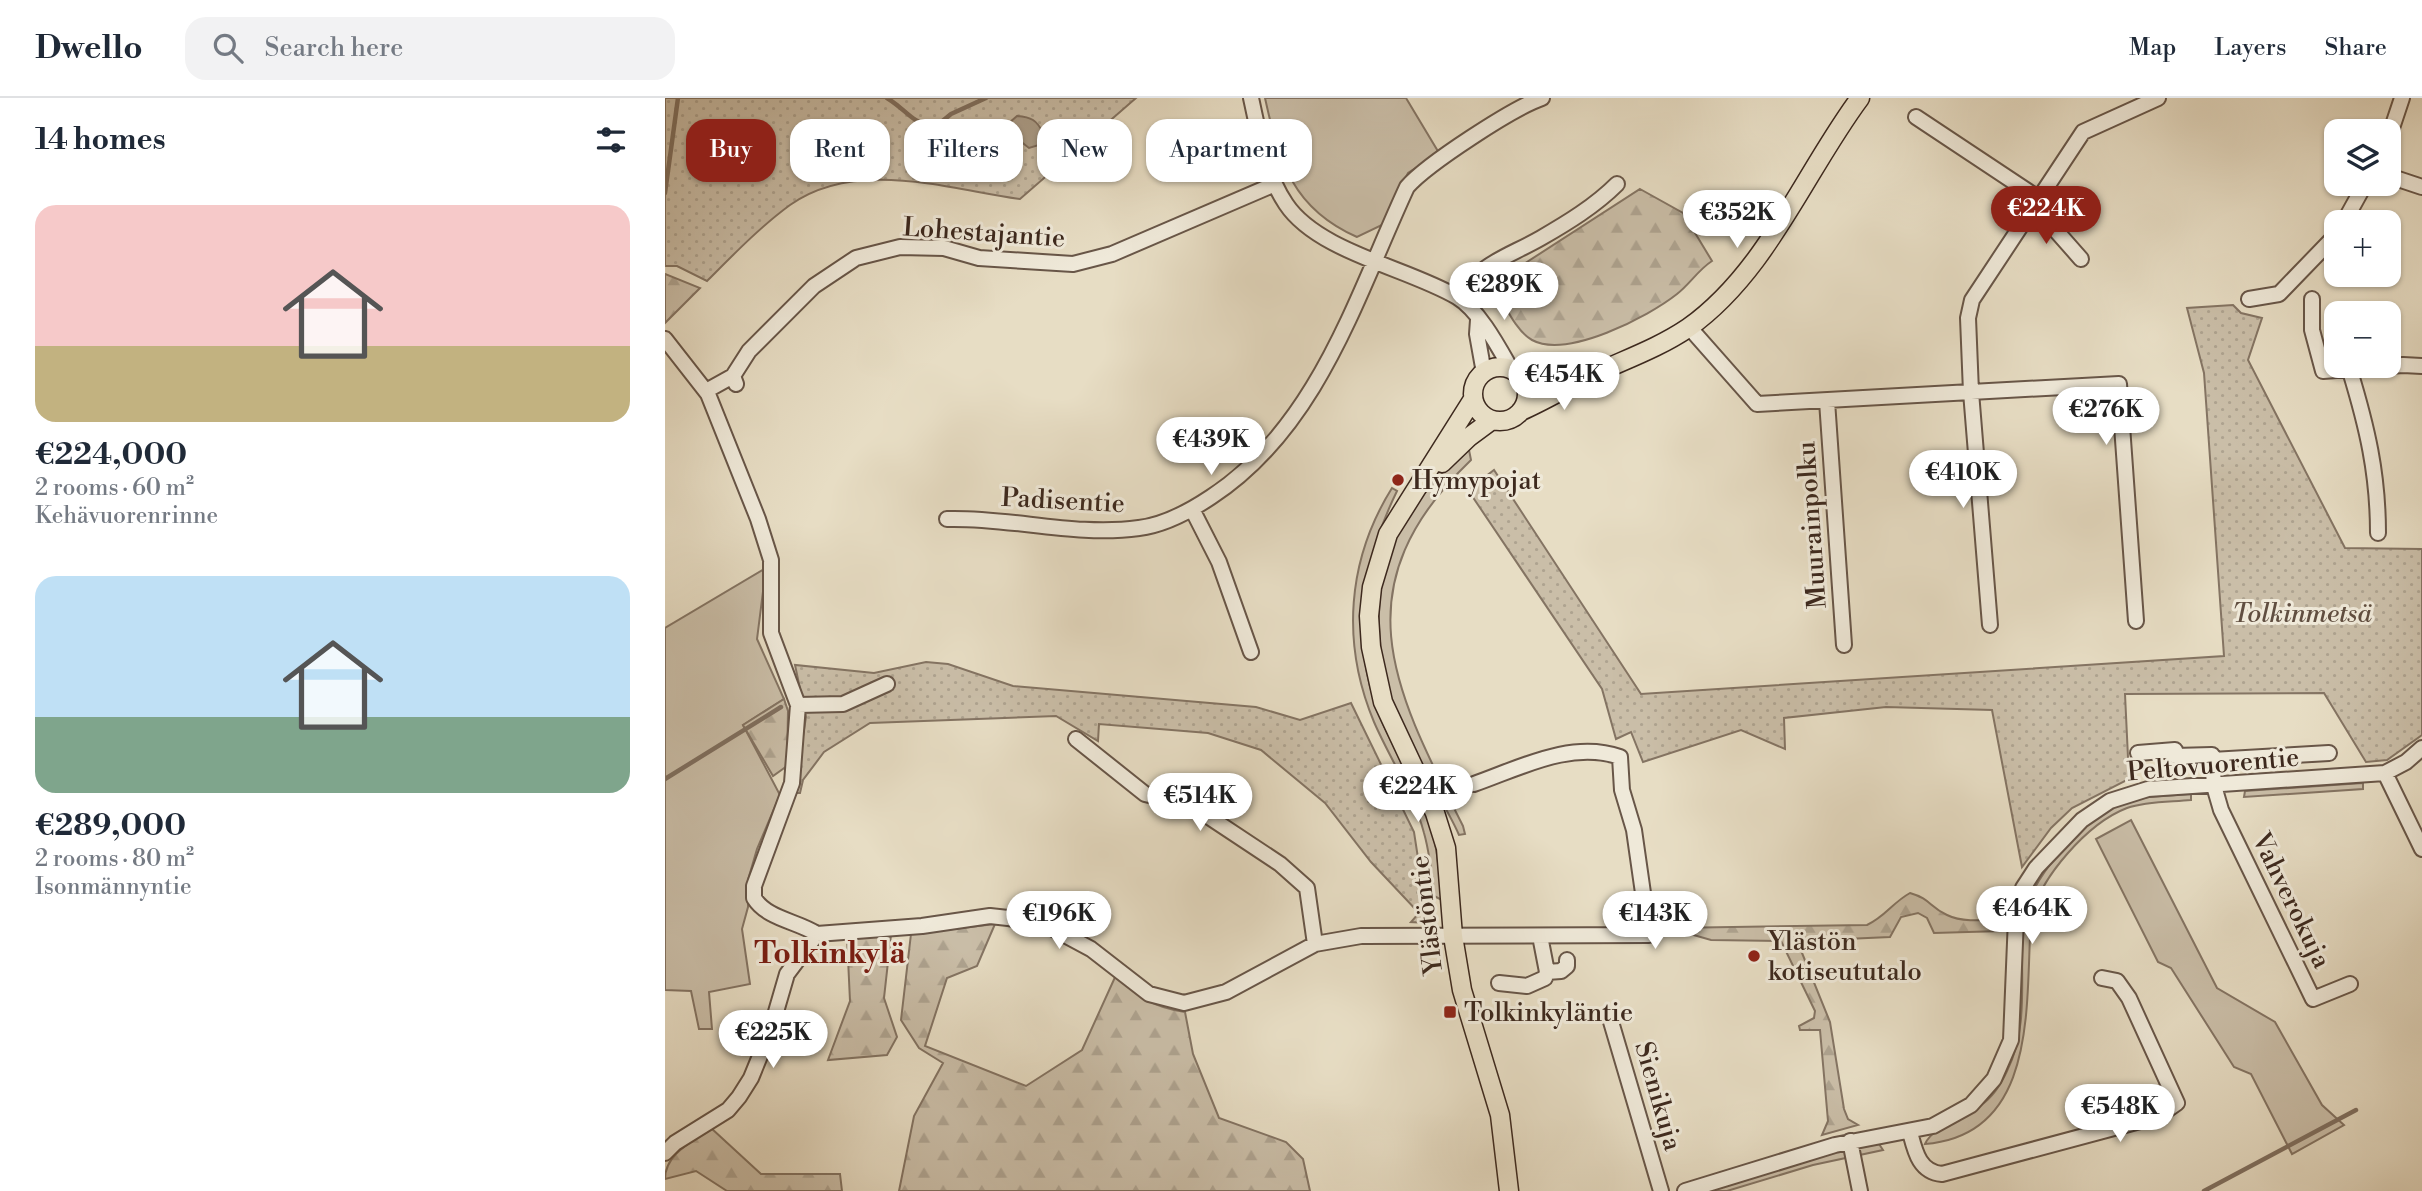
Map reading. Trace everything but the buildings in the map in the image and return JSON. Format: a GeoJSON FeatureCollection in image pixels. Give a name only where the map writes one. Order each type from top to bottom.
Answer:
{"type":"FeatureCollection","features":[{"type":"Feature","properties":{"kind":"main road"},"geometry":{"type":"LineString","coordinates":[[1587,377],[1548,383],[1496,368],[1483,373],[1475,383],[1473,399],[1480,413],[1492,420],[1509,420],[1521,411],[1587,377],[1661,344],[1689,327],[1745,272],[1860,98]]}},
{"type":"Feature","properties":{"kind":"main road"},"geometry":{"type":"LineString","coordinates":[[1518,376],[1527,396],[1521,411]]}},
{"type":"Feature","properties":{"kind":"main road","name":"Ylästöntie"},"geometry":{"type":"LineString","coordinates":[[1473,399],[1388,534],[1371,587],[1371,647],[1383,702],[1435,813],[1446,848],[1453,936],[1466,1007],[1500,1115],[1509,1191]]}},
{"type":"Feature","properties":{"kind":"main road","name":"Ylästöntie"},"geometry":{"type":"LineString","coordinates":[[1420,485],[1469,437],[1492,420]]}},
{"type":"Feature","properties":{"kind":"street"},"geometry":{"type":"LineString","coordinates":[[1251,98],[1275,184],[1299,220],[1314,233],[1459,299],[1488,328],[1518,376]]}},
{"type":"Feature","properties":{"kind":"street","name":"Padisentie"},"geometry":{"type":"LineString","coordinates":[[947,519],[1110,531],[1141,528],[1173,519],[1232,484],[1277,440],[1306,402],[1408,187],[1418,175],[1542,98]]}},
{"type":"Feature","properties":{"kind":"street"},"geometry":{"type":"LineString","coordinates":[[1990,625],[1971,392],[1968,318],[1972,300],[2083,132],[2158,98]]}},
{"type":"Feature","properties":{"kind":"street"},"geometry":{"type":"LineString","coordinates":[[2395,119],[2402,98]]}},
{"type":"Feature","properties":{"kind":"street"},"geometry":{"type":"LineString","coordinates":[[1916,117],[2034,203],[2081,260]]}},
{"type":"Feature","properties":{"kind":"street"},"geometry":{"type":"LineString","coordinates":[[2401,180],[2422,187]]}},
{"type":"Feature","properties":{"kind":"street","name":"Lohestajantie"},"geometry":{"type":"LineString","coordinates":[[706,391],[735,380],[749,351],[814,286],[856,258],[900,247],[944,248],[979,258],[1073,264],[1112,254],[1275,184]]}},
{"type":"Feature","properties":{"kind":"street"},"geometry":{"type":"LineString","coordinates":[[1459,299],[1483,267],[1542,237],[1604,197],[1616,184]]}},
{"type":"Feature","properties":{"kind":"street"},"geometry":{"type":"LineString","coordinates":[[2249,299],[2279,294],[2324,247]]}},
{"type":"Feature","properties":{"kind":"street"},"geometry":{"type":"LineString","coordinates":[[2312,299],[2312,330],[2324,371]]}},
{"type":"Feature","properties":{"kind":"street"},"geometry":{"type":"LineString","coordinates":[[1478,320],[1476,334],[1483,373]]}},
{"type":"Feature","properties":{"kind":"street"},"geometry":{"type":"LineString","coordinates":[[1689,327],[1757,404],[2119,384],[2136,621]]}},
{"type":"Feature","properties":{"kind":"street"},"geometry":{"type":"LineString","coordinates":[[665,339],[706,391],[753,506],[771,560],[771,633],[798,705],[792,783],[754,886],[754,898],[768,913],[800,923],[817,934],[922,926],[990,916],[1009,918],[1050,927],[1091,949],[1149,994],[1185,1003],[1226,992],[1315,944],[1361,936],[1649,935],[1634,830],[1622,790],[1620,757],[1604,752],[1566,752],[1474,784]]}},
{"type":"Feature","properties":{"kind":"street"},"geometry":{"type":"LineString","coordinates":[[2401,365],[2422,366]]}},
{"type":"Feature","properties":{"kind":"street"},"geometry":{"type":"LineString","coordinates":[[2352,378],[2369,435],[2378,486],[2378,533]]}},
{"type":"Feature","properties":{"kind":"street","name":"Muurainpolku"},"geometry":{"type":"LineString","coordinates":[[1827,401],[1844,645]]}},
{"type":"Feature","properties":{"kind":"street"},"geometry":{"type":"LineString","coordinates":[[1192,509],[1219,562],[1251,652]]}},
{"type":"Feature","properties":{"kind":"street"},"geometry":{"type":"LineString","coordinates":[[798,705],[843,704],[887,684]]}},
{"type":"Feature","properties":{"kind":"street"},"geometry":{"type":"LineString","coordinates":[[1076,738],[1145,794],[1191,806],[1280,864],[1307,888],[1315,944]]}},
{"type":"Feature","properties":{"kind":"street","name":"Peltovuorentie"},"geometry":{"type":"LineString","coordinates":[[1685,1191],[1850,1141],[1910,1132],[1943,1121],[1971,1105],[1994,1079],[2004,1062],[2011,1040],[2016,918],[2023,888],[2036,868],[2082,820],[2110,801],[2148,789],[2385,773],[2406,762],[2422,748]]}},
{"type":"Feature","properties":{"kind":"street"},"geometry":{"type":"LineString","coordinates":[[2139,752],[2175,750],[2175,757],[2212,755],[2214,786]]}},
{"type":"Feature","properties":{"kind":"street"},"geometry":{"type":"LineString","coordinates":[[2212,760],[2329,753]]}},
{"type":"Feature","properties":{"kind":"street"},"geometry":{"type":"LineString","coordinates":[[2307,755],[2308,779]]}},
{"type":"Feature","properties":{"kind":"street"},"geometry":{"type":"LineString","coordinates":[[2385,773],[2422,849]]}},
{"type":"Feature","properties":{"kind":"street","name":"Vahverokuja"},"geometry":{"type":"LineString","coordinates":[[2214,786],[2221,810],[2313,999],[2350,984]]}},
{"type":"Feature","properties":{"kind":"street"},"geometry":{"type":"LineString","coordinates":[[665,1153],[675,1143],[728,1110],[739,1097],[751,1078],[771,1029],[786,974],[817,934]]}},
{"type":"Feature","properties":{"kind":"street"},"geometry":{"type":"LineString","coordinates":[[1499,983],[1527,986],[1539,983],[1547,972],[1540,936]]}},
{"type":"Feature","properties":{"kind":"street"},"geometry":{"type":"LineString","coordinates":[[1547,972],[1561,971],[1567,966],[1567,960]]}},
{"type":"Feature","properties":{"kind":"street"},"geometry":{"type":"LineString","coordinates":[[1910,1132],[1923,1167],[1931,1173],[1942,1174],[2160,1115],[2177,1103],[2129,998],[2117,981],[2102,978]]}},
{"type":"Feature","properties":{"kind":"street","name":"Sienikuja"},"geometry":{"type":"LineString","coordinates":[[1609,1015],[1661,1191]]}},
{"type":"Feature","properties":{"kind":"street"},"geometry":{"type":"LineString","coordinates":[[1850,1141],[1860,1191]]}},
{"type":"Feature","properties":{"kind":"green space"},"geometry":{"type":"Polygon","coordinates":[[[665,98],[1136,98],[1112,119],[1037,119],[1037,182],[1040,182],[1020,199],[913,182],[1023,182],[1023,119],[904,119],[904,181],[890,181],[890,119],[790,119],[790,182],[854,182],[816,191],[790,205],[757,232],[707,281],[677,266],[665,266],[665,98]]]}},
{"type":"Feature","properties":{"kind":"green space"},"geometry":{"type":"Polygon","coordinates":[[[1265,98],[1406,98],[1439,153],[1408,173],[1384,224],[1357,237],[1335,226],[1318,212],[1303,198],[1293,182],[1312,182],[1312,119],[1270,119],[1265,98]]]}},
{"type":"Feature","properties":{"kind":"green space"},"geometry":{"type":"Polygon","coordinates":[[[1640,189],[1683,213],[1712,261],[1664,303],[1607,333],[1565,344],[1547,344],[1526,336],[1497,292],[1513,271],[1640,189]]]}},
{"type":"Feature","properties":{"kind":"green space"},"geometry":{"type":"Polygon","coordinates":[[[665,274],[700,288],[665,323],[665,274]]]}},
{"type":"Feature","properties":{"kind":"green space","name":"Tolkinmetsä"},"geometry":{"type":"Polygon","coordinates":[[[2233,305],[2241,313],[2262,318],[2248,360],[2345,548],[2422,549],[2422,735],[2387,760],[2366,762],[2324,693],[2125,694],[2129,779],[2072,808],[2051,828],[2022,867],[1992,710],[1886,707],[1784,718],[1785,749],[1741,730],[1643,762],[1631,732],[1616,739],[1602,689],[1468,490],[1494,470],[1641,694],[2224,656],[2204,373],[2187,308],[2233,305]]]}},
{"type":"Feature","properties":{"kind":"green space"},"geometry":{"type":"Polygon","coordinates":[[[1468,445],[1471,460],[1430,506],[1405,551],[1392,594],[1391,638],[1400,682],[1416,727],[1463,826],[1465,834],[1459,835],[1397,716],[1383,662],[1379,607],[1390,553],[1401,528],[1423,495],[1468,445]]]}},
{"type":"Feature","properties":{"kind":"green space"},"geometry":{"type":"Polygon","coordinates":[[[1392,488],[1397,491],[1375,546],[1368,574],[1363,632],[1365,661],[1381,719],[1431,825],[1442,900],[1434,896],[1420,819],[1374,722],[1363,692],[1353,632],[1358,573],[1377,515],[1392,488]]]}},
{"type":"Feature","properties":{"kind":"green space"},"geometry":{"type":"Polygon","coordinates":[[[766,568],[757,639],[784,699],[743,725],[780,795],[757,849],[748,880],[748,907],[742,929],[750,984],[709,992],[712,1029],[699,1029],[691,991],[665,990],[665,628],[766,568]]]}},
{"type":"Feature","properties":{"kind":"green space"},"geometry":{"type":"Polygon","coordinates":[[[926,662],[948,664],[1013,686],[1256,707],[1300,720],[1351,703],[1414,832],[1428,923],[1411,922],[1419,913],[1371,862],[1325,803],[1261,750],[1208,733],[1099,724],[1098,741],[1056,716],[870,723],[824,752],[803,780],[800,793],[794,793],[806,717],[795,665],[874,673],[926,662]]]}},
{"type":"Feature","properties":{"kind":"green space"},"geometry":{"type":"Polygon","coordinates":[[[784,699],[788,711],[787,766],[773,776],[743,725],[784,699]]]}},
{"type":"Feature","properties":{"kind":"green space"},"geometry":{"type":"Polygon","coordinates":[[[2363,783],[2363,789],[2244,797],[2245,791],[2363,783]]]}},
{"type":"Feature","properties":{"kind":"green space"},"geometry":{"type":"Polygon","coordinates":[[[2191,794],[2191,800],[2143,804],[2112,815],[2082,839],[2055,869],[2036,902],[2031,918],[2025,1023],[2019,1058],[2007,1090],[1989,1116],[1962,1135],[1925,1144],[1935,1132],[1985,1102],[2007,1071],[2019,1036],[2023,923],[2034,889],[2045,871],[2074,837],[2107,811],[2122,803],[2156,796],[2191,794]]]}},
{"type":"Feature","properties":{"kind":"green space"},"geometry":{"type":"Polygon","coordinates":[[[2131,820],[2217,988],[2275,1022],[2322,1105],[2344,1125],[2292,1154],[2251,1074],[2234,1067],[2171,968],[2158,962],[2096,839],[2131,820]]]}},
{"type":"Feature","properties":{"kind":"green space"},"geometry":{"type":"Polygon","coordinates":[[[1910,893],[1953,918],[2002,919],[2002,931],[1934,933],[1927,918],[1918,913],[1901,917],[1890,937],[1801,941],[1800,948],[1830,1022],[1844,1109],[1848,1119],[1858,1125],[1822,1135],[1828,1121],[1820,1030],[1800,1030],[1799,1026],[1814,1018],[1815,1011],[1781,941],[1711,940],[1669,928],[1867,925],[1910,893]]]}},
{"type":"Feature","properties":{"kind":"green space"},"geometry":{"type":"Polygon","coordinates":[[[995,924],[977,966],[947,978],[925,1046],[1026,1086],[1082,1050],[1116,975],[1147,1000],[1164,1008],[1185,1012],[1193,1054],[1219,1118],[1286,1142],[1303,1159],[1310,1191],[899,1191],[914,1116],[943,1063],[919,1048],[901,1020],[911,934],[995,924]]]}},
{"type":"Feature","properties":{"kind":"green space"},"geometry":{"type":"Polygon","coordinates":[[[891,935],[884,998],[897,1037],[887,1055],[828,1060],[850,1001],[847,937],[891,935]]]}},
{"type":"Feature","properties":{"kind":"green space"},"geometry":{"type":"Polygon","coordinates":[[[711,1128],[761,1174],[840,1174],[842,1191],[727,1191],[696,1171],[665,1179],[666,1170],[675,1156],[711,1128]]]}},
{"type":"Feature","properties":{"kind":"green space"},"geometry":{"type":"Polygon","coordinates":[[[1879,1144],[1883,1150],[1813,1165],[1727,1191],[1705,1191],[1846,1149],[1879,1144]]]}},
{"type":"Feature","properties":{"kind":"shaded area"},"geometry":{"type":"Polygon","coordinates":[[[1017,116],[1036,122],[1037,146],[1029,148],[1023,143],[1023,119],[1014,119],[1017,116]]]}},
{"type":"Feature","properties":{"kind":"waterway"},"geometry":{"type":"LineString","coordinates":[[665,193],[678,98]]}},
{"type":"Feature","properties":{"kind":"waterway"},"geometry":{"type":"LineString","coordinates":[[887,98],[913,118],[934,128],[951,114],[986,98]]}},
{"type":"Feature","properties":{"kind":"waterway"},"geometry":{"type":"LineString","coordinates":[[665,779],[781,707]]}},
{"type":"Feature","properties":{"kind":"waterway"},"geometry":{"type":"LineString","coordinates":[[2204,1191],[2356,1110]]}},
{"type":"Feature","properties":{"kind":"place","name":"Hymypojat"},"geometry":{"type":"Point","coordinates":[1398,480]}},
{"type":"Feature","properties":{"kind":"place","name":"Ylästön kotiseututalo"},"geometry":{"type":"Point","coordinates":[1754,956]}},
{"type":"Feature","properties":{"kind":"place","name":"Tolkinkyläntie"},"geometry":{"type":"Point","coordinates":[1450,1012]}},
{"type":"Feature","properties":{"kind":"district","name":"Tolkinkylä"},"geometry":{"type":"Point","coordinates":[830,953]}}]}
